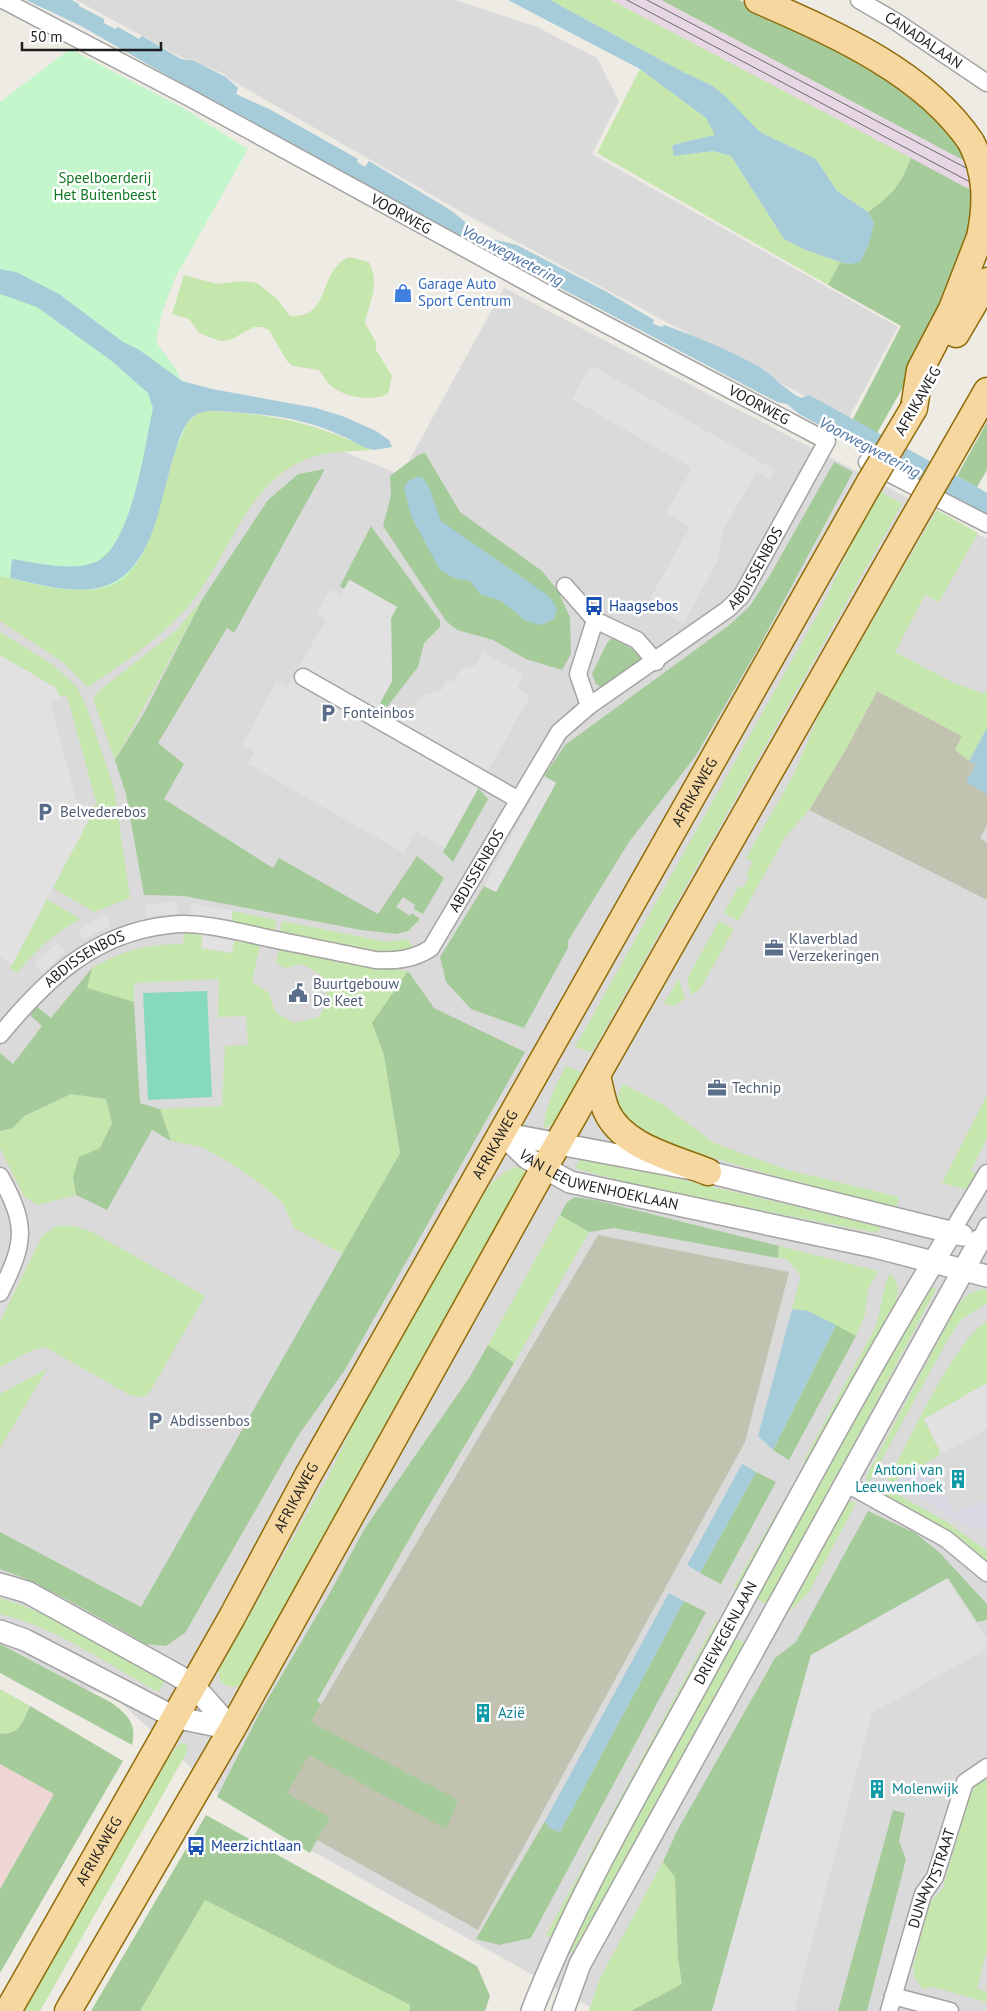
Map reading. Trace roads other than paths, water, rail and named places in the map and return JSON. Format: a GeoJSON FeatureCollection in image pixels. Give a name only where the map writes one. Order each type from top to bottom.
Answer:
{"type":"FeatureCollection","features":[{"type":"Feature","properties":{"kind":"main road"},"geometry":{"type":"LineString","coordinates":[[758,0],[813,24],[886,64],[938,102],[958,122],[982,161],[986,205],[980,237],[952,309],[920,370],[914,408]]}},
{"type":"Feature","properties":{"kind":"main road","name":"AFRIKAWEG"},"geometry":{"type":"LineString","coordinates":[[8,2011],[193,1685],[501,1133],[570,1015],[868,472],[914,408],[987,281]]}},
{"type":"Feature","properties":{"kind":"main road"},"geometry":{"type":"LineString","coordinates":[[68,2011],[232,1729],[544,1168],[987,391]]}},
{"type":"Feature","properties":{"kind":"main road"},"geometry":{"type":"LineString","coordinates":[[597,1076],[607,1112],[624,1134],[642,1146],[708,1172]]}},
{"type":"Feature","properties":{"kind":"street","name":"VOORWEG"},"geometry":{"type":"LineString","coordinates":[[3,0],[188,97],[548,294],[827,441]]}},
{"type":"Feature","properties":{"kind":"street","name":"CANADALAAN"},"geometry":{"type":"LineString","coordinates":[[859,0],[895,21],[987,83]]}},
{"type":"Feature","properties":{"kind":"street","name":"ABDISSENBOS"},"geometry":{"type":"LineString","coordinates":[[0,1035],[36,993],[71,962],[118,936],[142,929],[171,924],[223,928],[375,960],[393,961],[420,955],[431,948],[517,799],[559,732],[589,706],[656,662],[728,609],[742,595],[827,441]]}},
{"type":"Feature","properties":{"kind":"street"},"geometry":{"type":"LineString","coordinates":[[868,472],[987,524]]}},
{"type":"Feature","properties":{"kind":"street"},"geometry":{"type":"LineString","coordinates":[[565,586],[595,620],[637,640],[656,662]]}},
{"type":"Feature","properties":{"kind":"street"},"geometry":{"type":"LineString","coordinates":[[589,706],[578,674],[595,620]]}},
{"type":"Feature","properties":{"kind":"street"},"geometry":{"type":"LineString","coordinates":[[303,677],[517,799]]}},
{"type":"Feature","properties":{"kind":"street","name":"VAN LEEUWENHOEKLAAN"},"geometry":{"type":"LineString","coordinates":[[501,1133],[559,1142],[708,1172],[951,1233],[985,1236]]}},
{"type":"Feature","properties":{"kind":"street","name":"VAN LEEUWENHOEKLAAN"},"geometry":{"type":"LineString","coordinates":[[501,1133],[527,1158],[570,1182],[875,1247],[987,1276]]}},
{"type":"Feature","properties":{"kind":"street"},"geometry":{"type":"LineString","coordinates":[[951,1233],[987,1173]]}},
{"type":"Feature","properties":{"kind":"street"},"geometry":{"type":"LineString","coordinates":[[0,1176],[10,1195],[21,1231],[16,1262],[0,1293]]}},
{"type":"Feature","properties":{"kind":"street","name":"DRIEWEGENLAAN"},"geometry":{"type":"LineString","coordinates":[[532,2011],[556,1954],[598,1869],[806,1487],[951,1233]]}},
{"type":"Feature","properties":{"kind":"street"},"geometry":{"type":"LineString","coordinates":[[564,2011],[580,1964],[964,1270],[985,1236]]}},
{"type":"Feature","properties":{"kind":"street"},"geometry":{"type":"LineString","coordinates":[[847,1484],[946,1540],[987,1573]]}},
{"type":"Feature","properties":{"kind":"street"},"geometry":{"type":"LineString","coordinates":[[0,1584],[27,1592],[193,1685],[232,1729]]}},
{"type":"Feature","properties":{"kind":"street"},"geometry":{"type":"LineString","coordinates":[[0,1631],[25,1640],[174,1717],[232,1729]]}},
{"type":"Feature","properties":{"kind":"street","name":"DUNANTSTRAAT"},"geometry":{"type":"LineString","coordinates":[[950,2011],[891,2003],[922,1894],[935,1877],[965,1782],[986,1769]]}},
{"type":"Feature","properties":{"kind":"water","name":"Voorwegwetering"},"geometry":{"type":"Polygon","coordinates":[[[26,0],[72,0],[79,4],[79,6],[104,19],[104,23],[115,29],[118,27],[139,39],[142,36],[181,59],[194,61],[226,77],[238,88],[236,94],[271,110],[358,159],[357,162],[365,167],[369,161],[452,211],[478,233],[488,238],[517,245],[607,292],[654,320],[653,324],[662,327],[664,325],[737,355],[761,368],[801,398],[809,395],[977,487],[987,493],[987,518],[893,469],[867,451],[799,414],[787,404],[777,402],[528,271],[474,246],[417,212],[238,116],[81,26],[26,0]]]}},
{"type":"Feature","properties":{"kind":"water"},"geometry":{"type":"Polygon","coordinates":[[[508,0],[550,0],[685,73],[711,85],[724,95],[760,132],[816,159],[837,191],[868,212],[874,223],[869,244],[860,262],[851,264],[840,262],[806,250],[784,239],[731,156],[713,151],[674,156],[672,146],[715,135],[706,118],[640,69],[508,0]]]}},
{"type":"Feature","properties":{"kind":"water"},"geometry":{"type":"Polygon","coordinates":[[[0,269],[16,272],[59,294],[123,342],[138,349],[182,381],[212,389],[316,408],[345,417],[376,431],[389,440],[392,447],[378,450],[370,449],[323,428],[286,418],[226,411],[201,412],[189,420],[181,434],[157,518],[146,546],[133,566],[119,580],[102,587],[82,590],[36,584],[10,578],[12,559],[54,566],[76,566],[96,562],[108,552],[119,536],[128,516],[141,469],[153,408],[148,393],[113,362],[37,307],[0,294],[0,269]]]}},
{"type":"Feature","properties":{"kind":"water"},"geometry":{"type":"Polygon","coordinates":[[[416,477],[422,477],[429,487],[441,521],[549,596],[557,608],[554,619],[541,625],[526,621],[501,601],[480,594],[470,581],[454,578],[440,570],[411,516],[404,488],[407,482],[416,477]]]}},
{"type":"Feature","properties":{"kind":"water"},"geometry":{"type":"Polygon","coordinates":[[[987,728],[987,794],[966,782],[976,765],[969,761],[987,728]]]}},
{"type":"Feature","properties":{"kind":"water"},"geometry":{"type":"Polygon","coordinates":[[[792,1309],[808,1311],[836,1325],[773,1450],[758,1436],[792,1309]]]}},
{"type":"Feature","properties":{"kind":"water"},"geometry":{"type":"Polygon","coordinates":[[[742,1464],[756,1472],[700,1573],[687,1565],[742,1464]]]}},
{"type":"Feature","properties":{"kind":"water"},"geometry":{"type":"Polygon","coordinates":[[[669,1593],[684,1601],[560,1832],[549,1828],[545,1821],[669,1593]]]}},
{"type":"Feature","properties":{"kind":"tram line"},"geometry":{"type":"LineString","coordinates":[[627,0],[987,191]]}},
{"type":"Feature","properties":{"kind":"tram line"},"geometry":{"type":"LineString","coordinates":[[647,0],[987,179]]}},
{"type":"Feature","properties":{"kind":"place","name":"Garage Auto Sport Centrum"},"geometry":{"type":"Point","coordinates":[403,293]}},
{"type":"Feature","properties":{"kind":"place","name":"Haagsebos"},"geometry":{"type":"Point","coordinates":[594,606]}},
{"type":"Feature","properties":{"kind":"place","name":"Fonteinbos"},"geometry":{"type":"Point","coordinates":[328,713]}},
{"type":"Feature","properties":{"kind":"place","name":"Belvederebos"},"geometry":{"type":"Point","coordinates":[45,812]}},
{"type":"Feature","properties":{"kind":"place","name":"Klaverblad Verzekeringen"},"geometry":{"type":"Point","coordinates":[774,948]}},
{"type":"Feature","properties":{"kind":"place","name":"Buurtgebouw De Keet"},"geometry":{"type":"Point","coordinates":[298,993]}},
{"type":"Feature","properties":{"kind":"place","name":"Technip"},"geometry":{"type":"Point","coordinates":[717,1088]}},
{"type":"Feature","properties":{"kind":"place","name":"Abdissenbos"},"geometry":{"type":"Point","coordinates":[155,1421]}},
{"type":"Feature","properties":{"kind":"place","name":"Antoni van Leeuwenhoek"},"geometry":{"type":"Point","coordinates":[958,1479]}},
{"type":"Feature","properties":{"kind":"place","name":"Azië"},"geometry":{"type":"Point","coordinates":[483,1713]}},
{"type":"Feature","properties":{"kind":"place","name":"Molenwijk"},"geometry":{"type":"Point","coordinates":[877,1789]}},
{"type":"Feature","properties":{"kind":"place","name":"Meerzichtlaan"},"geometry":{"type":"Point","coordinates":[196,1846]}},
{"type":"Feature","properties":{"kind":"park label","name":"Speelboerderij Het Buitenbeest"},"geometry":{"type":"Point","coordinates":[105,186]}}]}
